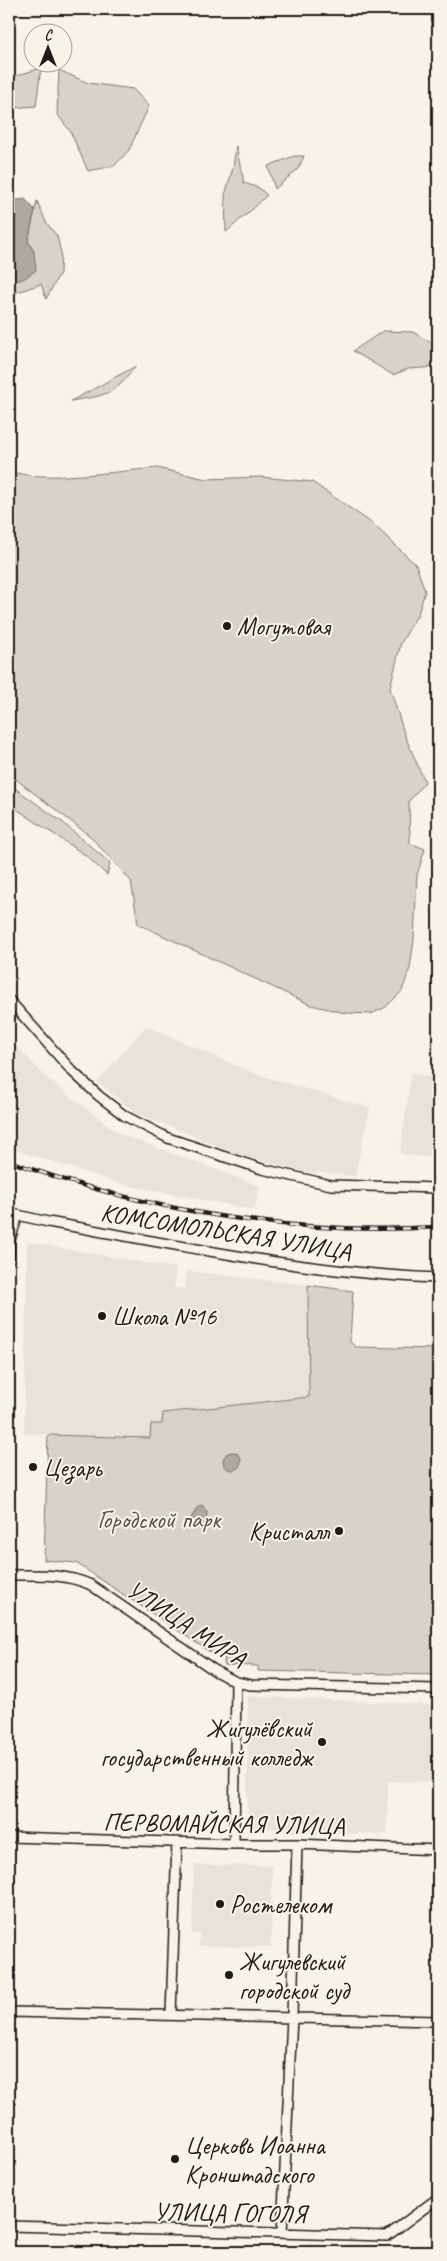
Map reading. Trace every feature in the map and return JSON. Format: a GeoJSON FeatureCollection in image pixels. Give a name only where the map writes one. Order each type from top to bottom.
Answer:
{"type":"FeatureCollection","features":[{"type":"Feature","properties":{"kind":"street"},"geometry":{"type":"LineString","coordinates":[[9,1000],[72,1071],[99,1096],[125,1116],[168,1138],[262,1169],[331,1185],[438,1188]]}},
{"type":"Feature","properties":{"kind":"street"},"geometry":{"type":"LineString","coordinates":[[9,1260],[13,1214]]}},
{"type":"Feature","properties":{"kind":"street","name":"КОМСОМОЛЬСКАЯ УЛИЦА"},"geometry":{"type":"LineString","coordinates":[[13,1214],[303,1266],[377,1275],[438,1278]]}},
{"type":"Feature","properties":{"kind":"street","name":"УЛИЦА МИРА"},"geometry":{"type":"LineString","coordinates":[[9,1574],[64,1576],[83,1581],[217,1672],[236,1682],[251,1685],[438,1689]]}},
{"type":"Feature","properties":{"kind":"street"},"geometry":{"type":"LineString","coordinates":[[234,1844],[236,1682]]}},
{"type":"Feature","properties":{"kind":"street","name":"ПЕРВОМАЙСКАЯ УЛИЦА"},"geometry":{"type":"LineString","coordinates":[[9,1837],[234,1844],[297,1844],[438,1850]]}},
{"type":"Feature","properties":{"kind":"street"},"geometry":{"type":"LineString","coordinates":[[171,2015],[177,1842]]}},
{"type":"Feature","properties":{"kind":"street"},"geometry":{"type":"LineString","coordinates":[[282,2233],[292,2017],[297,1844]]}},
{"type":"Feature","properties":{"kind":"street"},"geometry":{"type":"LineString","coordinates":[[9,2012],[438,2021]]}},
{"type":"Feature","properties":{"kind":"street","name":"УЛИЦА ГОГОЛЯ"},"geometry":{"type":"LineString","coordinates":[[9,2226],[387,2236],[438,2198]]}},
{"type":"Feature","properties":{"kind":"shaded area"},"geometry":{"type":"Polygon","coordinates":[[[25,199],[35,210],[28,241],[34,252],[36,270],[25,278],[11,283],[9,282],[9,201],[25,199]]]}},
{"type":"Feature","properties":{"kind":"shaded area"},"geometry":{"type":"Polygon","coordinates":[[[146,1026],[256,1074],[370,1108],[355,1176],[301,1171],[237,1154],[136,1113],[97,1082],[146,1026]]]}},
{"type":"Feature","properties":{"kind":"shaded area"},"geometry":{"type":"Polygon","coordinates":[[[9,1038],[50,1081],[120,1134],[260,1186],[254,1210],[122,1184],[9,1148],[9,1038]]]}},
{"type":"Feature","properties":{"kind":"shaded area"},"geometry":{"type":"Polygon","coordinates":[[[411,1073],[438,1078],[438,1159],[400,1154],[411,1073]]]}},
{"type":"Feature","properties":{"kind":"shaded area","name":"Школа №16"},"geometry":{"type":"Polygon","coordinates":[[[27,1242],[176,1268],[174,1288],[185,1289],[187,1271],[308,1285],[310,1397],[164,1413],[163,1424],[150,1438],[24,1434],[27,1242]]]}},
{"type":"Feature","properties":{"kind":"shaded area"},"geometry":{"type":"Polygon","coordinates":[[[232,1452],[238,1455],[241,1461],[238,1467],[232,1470],[226,1467],[223,1461],[226,1455],[232,1452]]]}},
{"type":"Feature","properties":{"kind":"shaded area"},"geometry":{"type":"Polygon","coordinates":[[[202,1505],[207,1512],[206,1521],[201,1527],[195,1529],[191,1524],[191,1518],[198,1507],[202,1505]]]}},
{"type":"Feature","properties":{"kind":"shaded area","name":"Жигулёвский государственный колледж"},"geometry":{"type":"Polygon","coordinates":[[[248,1696],[438,1705],[438,1782],[388,1781],[387,1834],[285,1832],[284,1829],[247,1828],[248,1696]]]}},
{"type":"Feature","properties":{"kind":"shaded area"},"geometry":{"type":"Polygon","coordinates":[[[194,1865],[272,1866],[271,1947],[199,1946],[200,1934],[192,1934],[194,1865]]]}},
{"type":"Feature","properties":{"kind":"green space"},"geometry":{"type":"Polygon","coordinates":[[[28,72],[40,72],[36,106],[11,108],[9,116],[9,78],[28,72]]]}},
{"type":"Feature","properties":{"kind":"green space"},"geometry":{"type":"Polygon","coordinates":[[[59,72],[63,72],[88,83],[133,89],[149,106],[129,150],[114,166],[88,171],[70,131],[57,114],[59,72]]]}},
{"type":"Feature","properties":{"kind":"green space"},"geometry":{"type":"Polygon","coordinates":[[[236,146],[244,183],[259,188],[267,195],[226,232],[225,195],[233,168],[236,146]]]}},
{"type":"Feature","properties":{"kind":"green space"},"geometry":{"type":"Polygon","coordinates":[[[294,156],[304,156],[298,169],[275,189],[268,166],[294,156]]]}},
{"type":"Feature","properties":{"kind":"green space"},"geometry":{"type":"Polygon","coordinates":[[[37,201],[46,222],[57,236],[61,253],[60,273],[46,299],[41,284],[9,295],[9,282],[11,283],[34,252],[28,241],[37,201]]]}},
{"type":"Feature","properties":{"kind":"green space"},"geometry":{"type":"Polygon","coordinates":[[[383,331],[413,332],[438,347],[438,367],[408,369],[393,375],[353,351],[383,331]]]}},
{"type":"Feature","properties":{"kind":"green space"},"geometry":{"type":"Polygon","coordinates":[[[136,366],[115,389],[101,395],[71,401],[136,366]]]}},
{"type":"Feature","properties":{"kind":"green space"},"geometry":{"type":"Polygon","coordinates":[[[157,468],[206,479],[261,477],[312,482],[373,524],[416,565],[425,591],[418,614],[401,643],[390,688],[405,736],[425,782],[409,801],[410,843],[425,849],[417,875],[414,940],[410,968],[402,991],[386,1007],[371,1014],[345,1013],[311,1005],[138,924],[131,881],[90,836],[9,774],[9,471],[41,476],[61,476],[157,468]]]}},
{"type":"Feature","properties":{"kind":"green space"},"geometry":{"type":"Polygon","coordinates":[[[9,784],[61,821],[110,863],[107,875],[85,855],[9,804],[9,784]]]}},
{"type":"Feature","properties":{"kind":"green space","name":"Кристалл"},"geometry":{"type":"Polygon","coordinates":[[[308,1285],[353,1291],[350,1342],[356,1347],[437,1349],[438,1675],[258,1671],[258,1666],[224,1665],[225,1653],[210,1652],[76,1563],[44,1560],[48,1435],[150,1438],[151,1424],[162,1424],[163,1413],[309,1397],[308,1285]]]}},
{"type":"Feature","properties":{"kind":"railway"},"geometry":{"type":"LineString","coordinates":[[9,1161],[113,1194],[220,1216],[329,1228],[384,1229],[438,1227]]}},
{"type":"Feature","properties":{"kind":"place","name":"Могутовая"},"geometry":{"type":"Point","coordinates":[227,626]}},
{"type":"Feature","properties":{"kind":"place","name":"Школа №16"},"geometry":{"type":"Point","coordinates":[102,1316]}},
{"type":"Feature","properties":{"kind":"place","name":"Цезарь"},"geometry":{"type":"Point","coordinates":[33,1467]}},
{"type":"Feature","properties":{"kind":"place","name":"Кристалл"},"geometry":{"type":"Point","coordinates":[339,1531]}},
{"type":"Feature","properties":{"kind":"place","name":"Жигулёвский государственный колледж"},"geometry":{"type":"Point","coordinates":[322,1742]}},
{"type":"Feature","properties":{"kind":"place","name":"Ростелеком"},"geometry":{"type":"Point","coordinates":[220,1904]}},
{"type":"Feature","properties":{"kind":"place","name":"Жигулевский городской суд"},"geometry":{"type":"Point","coordinates":[229,1975]}},
{"type":"Feature","properties":{"kind":"place","name":"Церковь Иоанна Кронштадского"},"geometry":{"type":"Point","coordinates":[175,2159]}},
{"type":"Feature","properties":{"kind":"park label","name":"Городской парк"},"geometry":{"type":"Point","coordinates":[159,1519]}}]}
